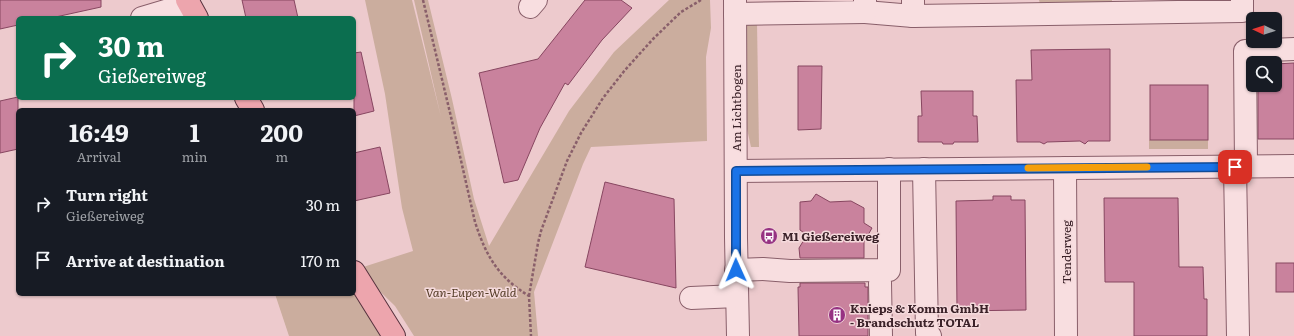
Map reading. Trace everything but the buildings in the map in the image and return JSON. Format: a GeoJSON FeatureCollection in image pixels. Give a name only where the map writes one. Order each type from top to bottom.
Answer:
{"type":"FeatureCollection","features":[{"type":"Feature","properties":{"kind":"main road"},"geometry":{"type":"LineString","coordinates":[[356,275],[394,336]]}},
{"type":"Feature","properties":{"kind":"street"},"geometry":{"type":"LineString","coordinates":[[735,7],[865,6],[913,8],[1242,11],[1242,0]]}},
{"type":"Feature","properties":{"kind":"street","name":"Am Lichtbogen"},"geometry":{"type":"LineString","coordinates":[[735,7],[736,270],[738,336]]}},
{"type":"Feature","properties":{"kind":"street"},"geometry":{"type":"LineString","coordinates":[[152,16],[191,8]]}},
{"type":"Feature","properties":{"kind":"street"},"geometry":{"type":"LineString","coordinates":[[1238,336],[1240,167],[1244,51],[1294,50]]}},
{"type":"Feature","properties":{"kind":"street"},"geometry":{"type":"LineString","coordinates":[[736,171],[1294,166]]}},
{"type":"Feature","properties":{"kind":"street","name":"Tenderweg"},"geometry":{"type":"LineString","coordinates":[[1065,168],[1066,336]]}},
{"type":"Feature","properties":{"kind":"street"},"geometry":{"type":"LineString","coordinates":[[736,270],[889,270],[889,169]]}},
{"type":"Feature","properties":{"kind":"street"},"geometry":{"type":"LineString","coordinates":[[924,169],[927,333],[930,336]]}},
{"type":"Feature","properties":{"kind":"street"},"geometry":{"type":"LineString","coordinates":[[880,283],[881,336]]}},
{"type":"Feature","properties":{"kind":"street"},"geometry":{"type":"LineString","coordinates":[[691,298],[737,296]]}},
{"type":"Feature","properties":{"kind":"path"},"geometry":{"type":"LineString","coordinates":[[422,0],[480,237],[488,255],[499,271],[510,283],[529,296]]}},
{"type":"Feature","properties":{"kind":"path"},"geometry":{"type":"LineString","coordinates":[[531,336],[529,296],[538,243],[567,161],[592,115],[625,70],[652,39],[681,12],[701,0]]}},
{"type":"Feature","properties":{"kind":"green space","name":"Van-Eupen-Wald"},"geometry":{"type":"Polygon","coordinates":[[[365,0],[412,0],[441,117],[414,0],[428,0],[474,199],[489,246],[569,111],[614,52],[669,0],[710,0],[711,28],[706,57],[707,141],[591,147],[583,164],[534,292],[538,336],[414,336],[395,306],[357,269],[413,251],[402,208],[385,94],[365,0]]]}},
{"type":"Feature","properties":{"kind":"green space"},"geometry":{"type":"Polygon","coordinates":[[[1039,0],[1112,0],[1112,2],[1040,4],[1039,0]]]}},
{"type":"Feature","properties":{"kind":"green space"},"geometry":{"type":"Polygon","coordinates":[[[757,23],[759,147],[751,147],[747,129],[746,25],[757,23]]]}},
{"type":"Feature","properties":{"kind":"green space"},"geometry":{"type":"Polygon","coordinates":[[[1149,140],[1208,140],[1208,149],[1149,149],[1149,140]]]}},
{"type":"Feature","properties":{"kind":"green space"},"geometry":{"type":"Polygon","coordinates":[[[356,282],[390,336],[289,336],[276,296],[356,296],[356,282]]]}},
{"type":"Feature","properties":{"kind":"slow traffic"},"geometry":{"type":"LineString","coordinates":[[1028,168],[1147,167]]}},
{"type":"Feature","properties":{"kind":"place","name":"M1 Gießereiweg"},"geometry":{"type":"Point","coordinates":[769,236]}},
{"type":"Feature","properties":{"kind":"place","name":"Knieps & Komm GmbH - Brandschutz TOTAL"},"geometry":{"type":"Point","coordinates":[837,315]}},
{"type":"Feature","properties":{"kind":"route"},"geometry":{"type":"LineString","coordinates":[[736,270],[736,171],[1235,167]]}}]}
